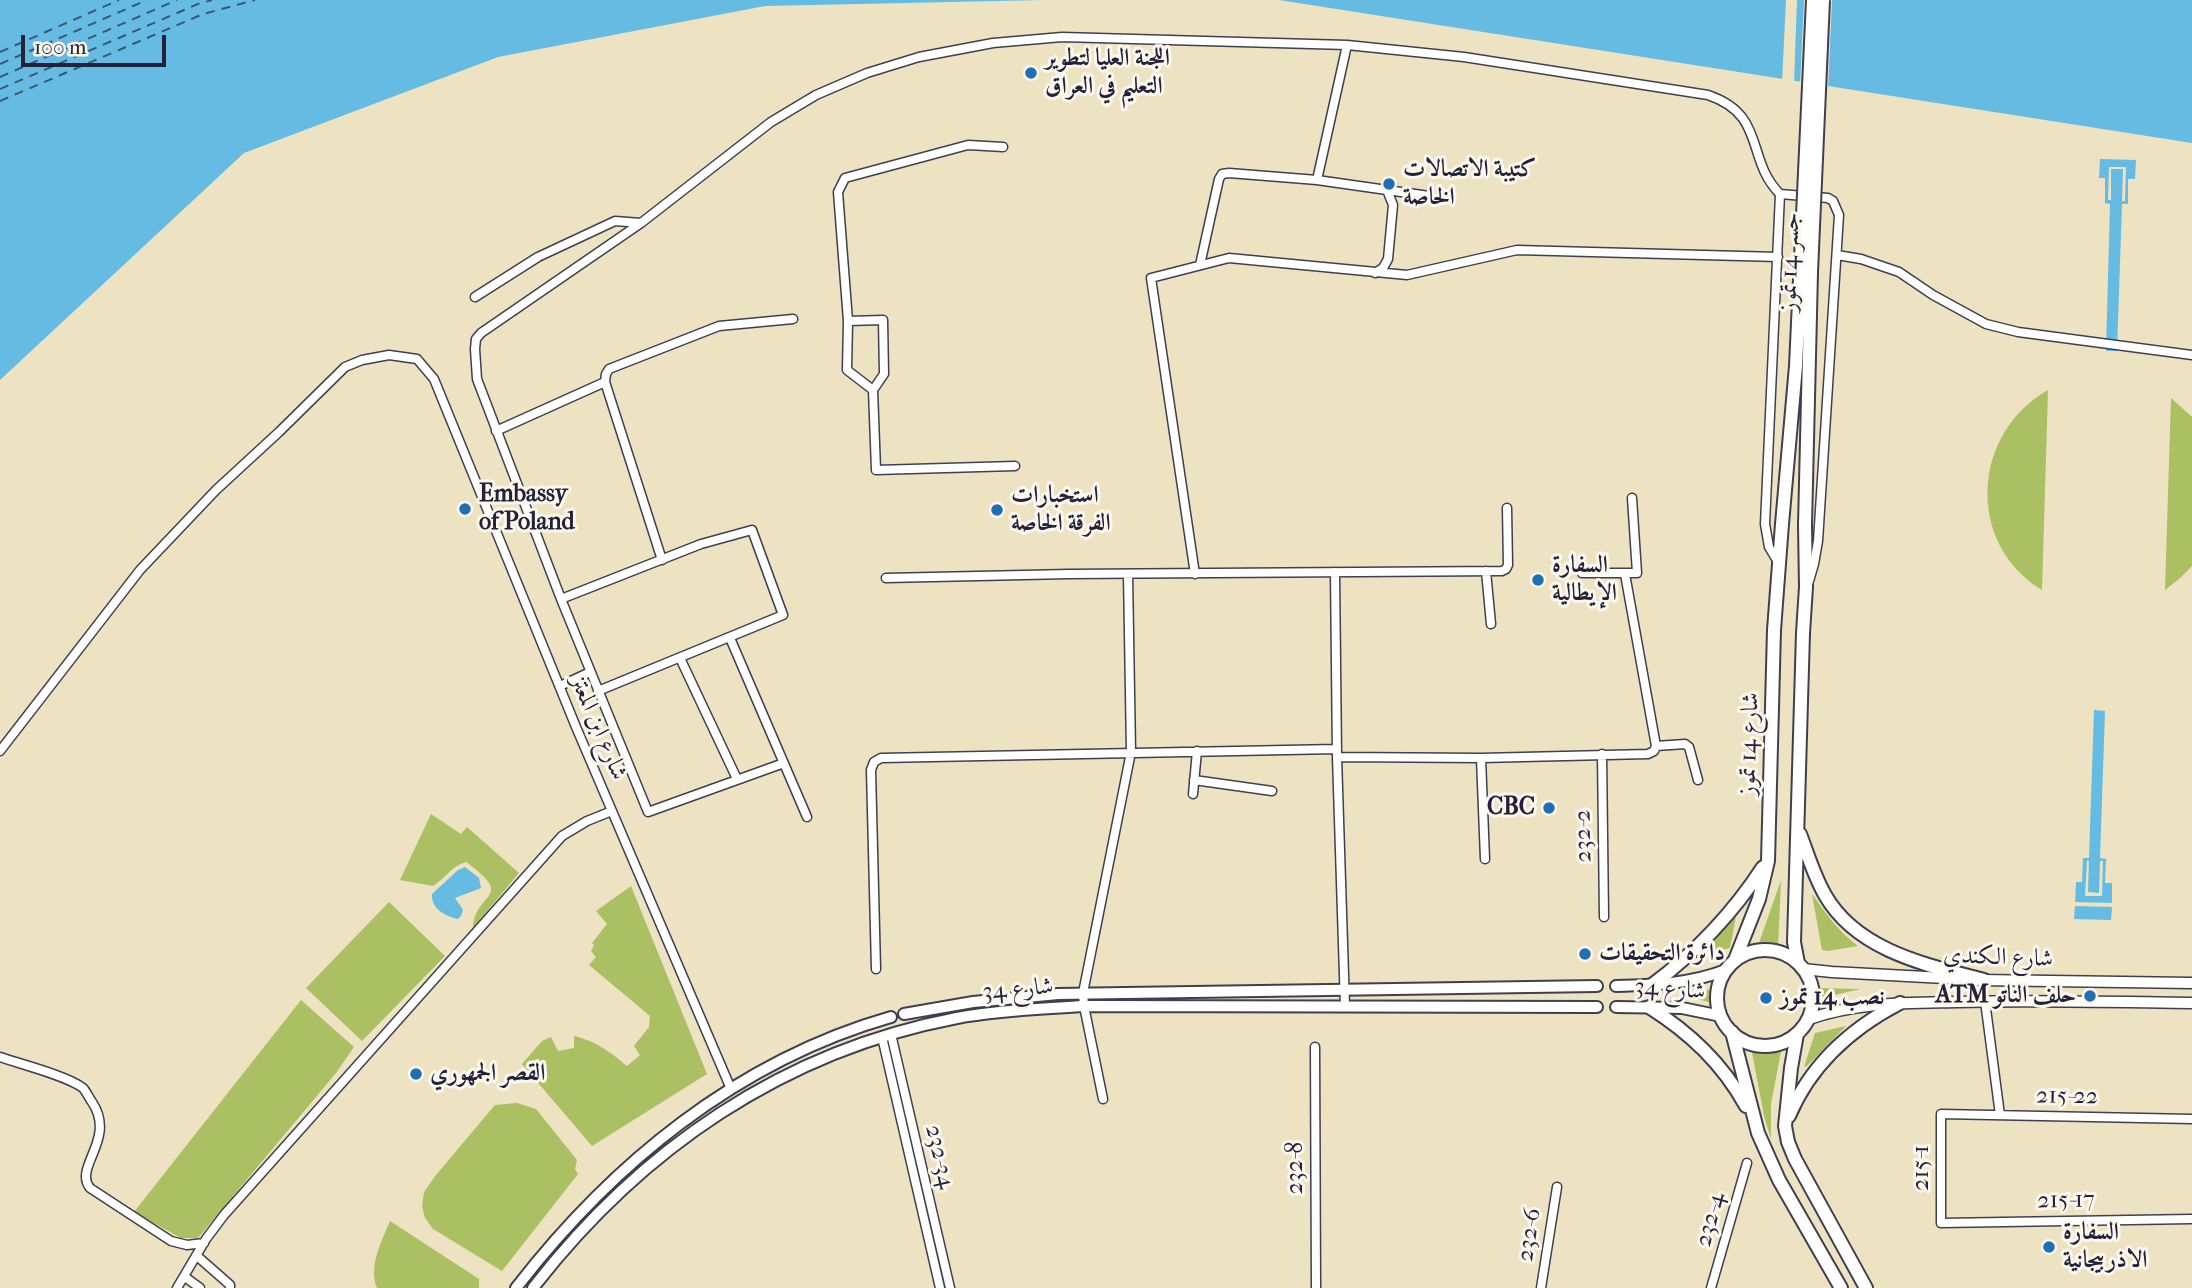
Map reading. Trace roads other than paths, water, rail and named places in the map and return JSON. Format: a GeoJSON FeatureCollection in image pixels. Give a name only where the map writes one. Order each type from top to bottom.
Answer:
{"type":"FeatureCollection","features":[{"type":"Feature","properties":{"kind":"main road","name":"جسر 14 تموز"},"geometry":{"type":"LineString","coordinates":[[1782,524],[1796,352],[1813,0]]}},
{"type":"Feature","properties":{"kind":"main road","name":"جسر 14 تموز"},"geometry":{"type":"LineString","coordinates":[[1805,525],[1811,272],[1823,0]]}},
{"type":"Feature","properties":{"kind":"main road","name":"شارع 14 تموز"},"geometry":{"type":"LineString","coordinates":[[1731,965],[1759,899],[1768,861],[1778,562],[1782,524]]}},
{"type":"Feature","properties":{"kind":"main road","name":"شارع 14 تموز"},"geometry":{"type":"LineString","coordinates":[[1801,966],[1794,943],[1806,587],[1805,525]]}},
{"type":"Feature","properties":{"kind":"main road"},"geometry":{"type":"LineString","coordinates":[[1798,827],[1815,876],[1826,897],[1838,914],[1855,928],[1873,942],[1911,960],[1984,980]]}},
{"type":"Feature","properties":{"kind":"main road"},"geometry":{"type":"LineString","coordinates":[[1652,985],[1682,962],[1716,929],[1768,861]]}},
{"type":"Feature","properties":{"kind":"main road"},"geometry":{"type":"LineString","coordinates":[[1772,950],[1790,957],[1801,966],[1811,984],[1813,1002],[1809,1019],[1797,1034],[1780,1044],[1759,1045],[1732,1032],[1721,1016],[1717,995],[1719,985],[1731,965],[1753,952],[1772,950]]}},
{"type":"Feature","properties":{"kind":"main road","name":"شارع 34"},"geometry":{"type":"LineString","coordinates":[[1616,986],[1688,982],[1731,965]]}},
{"type":"Feature","properties":{"kind":"main road","name":"شارع 34"},"geometry":{"type":"LineString","coordinates":[[904,1014],[1002,998],[1083,993],[1597,986]]}},
{"type":"Feature","properties":{"kind":"main road"},"geometry":{"type":"LineString","coordinates":[[1784,1126],[1804,1087],[1830,1053],[1862,1024],[1900,1003]]}},
{"type":"Feature","properties":{"kind":"main road","name":"شارع 34"},"geometry":{"type":"LineString","coordinates":[[533,1288],[616,1194],[700,1126],[733,1104],[781,1078],[831,1055],[887,1036],[981,1014],[1032,1008],[1597,1007]]}},
{"type":"Feature","properties":{"kind":"main road","name":"شارع 34"},"geometry":{"type":"LineString","coordinates":[[1616,1007],[1693,1009],[1721,1016]]}},
{"type":"Feature","properties":{"kind":"main road"},"geometry":{"type":"LineString","coordinates":[[1649,1007],[1693,1039],[1729,1079],[1754,1121],[1779,1180],[1841,1288]]}},
{"type":"Feature","properties":{"kind":"main road"},"geometry":{"type":"LineString","coordinates":[[516,1288],[563,1230],[609,1182],[671,1130],[730,1089],[815,1044],[891,1017]]}},
{"type":"Feature","properties":{"kind":"main road"},"geometry":{"type":"LineString","coordinates":[[1732,1032],[1754,1121]]}},
{"type":"Feature","properties":{"kind":"main road"},"geometry":{"type":"LineString","coordinates":[[1797,1034],[1784,1126],[1788,1142],[1866,1288]]}},
{"type":"Feature","properties":{"kind":"street"},"geometry":{"type":"LineString","coordinates":[[784,763],[648,812],[561,599],[477,379],[477,339],[481,333],[641,223],[771,122],[816,95],[867,73],[919,57],[993,43],[1062,37],[1347,45],[1464,57],[1709,95],[1726,101],[1739,111],[1752,134],[1769,183],[1780,194],[1828,198],[1833,201],[1839,215],[1818,541],[1806,587]]}},
{"type":"Feature","properties":{"kind":"street"},"geometry":{"type":"LineString","coordinates":[[1317,180],[1347,45]]}},
{"type":"Feature","properties":{"kind":"street"},"geometry":{"type":"LineString","coordinates":[[873,390],[847,370],[848,321],[838,192],[845,178],[968,145],[1003,146]]}},
{"type":"Feature","properties":{"kind":"street"},"geometry":{"type":"LineString","coordinates":[[1200,265],[1222,174],[1317,180],[1429,197]]}},
{"type":"Feature","properties":{"kind":"street"},"geometry":{"type":"LineString","coordinates":[[1375,272],[1383,268],[1388,260],[1393,205],[1387,190]]}},
{"type":"Feature","properties":{"kind":"street"},"geometry":{"type":"LineString","coordinates":[[1778,562],[1769,547],[1765,524],[1780,194]]}},
{"type":"Feature","properties":{"kind":"street"},"geometry":{"type":"LineString","coordinates":[[475,296],[538,257],[615,222],[641,223]]}},
{"type":"Feature","properties":{"kind":"street"},"geometry":{"type":"LineString","coordinates":[[1195,574],[1151,278],[1229,258],[1407,275],[1517,250],[1778,257]]}},
{"type":"Feature","properties":{"kind":"street"},"geometry":{"type":"LineString","coordinates":[[1837,255],[1861,259],[1899,272],[1933,295],[1986,324],[2018,332],[2192,355]]}},
{"type":"Feature","properties":{"kind":"street"},"geometry":{"type":"LineString","coordinates":[[662,560],[605,382],[606,374],[609,369],[719,326],[793,319]]}},
{"type":"Feature","properties":{"kind":"street"},"geometry":{"type":"LineString","coordinates":[[848,321],[883,320],[884,374],[873,390],[876,470],[1015,466]]}},
{"type":"Feature","properties":{"kind":"street","name":"شارع ابن المعتز"},"geometry":{"type":"LineString","coordinates":[[0,751],[140,570],[216,490],[345,367],[362,360],[388,355],[417,359],[434,379],[730,1089]]}},
{"type":"Feature","properties":{"kind":"street"},"geometry":{"type":"LineString","coordinates":[[496,430],[605,382]]}},
{"type":"Feature","properties":{"kind":"street"},"geometry":{"type":"LineString","coordinates":[[1582,573],[1637,573],[1632,498]]}},
{"type":"Feature","properties":{"kind":"street"},"geometry":{"type":"LineString","coordinates":[[886,578],[1502,571],[1508,565],[1507,508]]}},
{"type":"Feature","properties":{"kind":"street"},"geometry":{"type":"LineString","coordinates":[[561,599],[701,544],[752,530],[783,615],[598,691]]}},
{"type":"Feature","properties":{"kind":"street"},"geometry":{"type":"LineString","coordinates":[[1486,571],[1491,624]]}},
{"type":"Feature","properties":{"kind":"street"},"geometry":{"type":"LineString","coordinates":[[1335,572],[1337,753],[1345,1006]]}},
{"type":"Feature","properties":{"kind":"street"},"geometry":{"type":"LineString","coordinates":[[1103,1100],[1083,993],[1131,752],[1128,574]]}},
{"type":"Feature","properties":{"kind":"street"},"geometry":{"type":"LineString","coordinates":[[876,969],[873,762],[881,758],[1197,751],[1481,758],[1648,754],[1654,751],[1656,746],[1625,574]]}},
{"type":"Feature","properties":{"kind":"street"},"geometry":{"type":"LineString","coordinates":[[730,638],[807,817]]}},
{"type":"Feature","properties":{"kind":"street"},"geometry":{"type":"LineString","coordinates":[[680,659],[737,779]]}},
{"type":"Feature","properties":{"kind":"street"},"geometry":{"type":"LineString","coordinates":[[560,686],[590,672]]}},
{"type":"Feature","properties":{"kind":"street"},"geometry":{"type":"LineString","coordinates":[[1656,746],[1685,744],[1689,747],[1698,780]]}},
{"type":"Feature","properties":{"kind":"street"},"geometry":{"type":"LineString","coordinates":[[1193,794],[1197,751]]}},
{"type":"Feature","properties":{"kind":"street","name":"232-2"},"geometry":{"type":"LineString","coordinates":[[1602,754],[1604,917]]}},
{"type":"Feature","properties":{"kind":"street"},"geometry":{"type":"LineString","coordinates":[[1481,758],[1485,859]]}},
{"type":"Feature","properties":{"kind":"street"},"geometry":{"type":"LineString","coordinates":[[1194,780],[1272,791]]}},
{"type":"Feature","properties":{"kind":"street"},"geometry":{"type":"LineString","coordinates":[[177,1288],[224,1215],[562,836],[587,821],[612,811]]}},
{"type":"Feature","properties":{"kind":"street","name":"شارع الكندي"},"geometry":{"type":"LineString","coordinates":[[1801,966],[1832,972],[1984,980],[2192,983]]}},
{"type":"Feature","properties":{"kind":"street"},"geometry":{"type":"LineString","coordinates":[[1985,1001],[2000,1115]]}},
{"type":"Feature","properties":{"kind":"street","name":"شارع الكندي"},"geometry":{"type":"LineString","coordinates":[[1809,1019],[1831,1011],[1900,1003],[2192,1003]]}},
{"type":"Feature","properties":{"kind":"street","name":"232-34"},"geometry":{"type":"LineString","coordinates":[[887,1036],[940,1288]]}},
{"type":"Feature","properties":{"kind":"street","name":"232-34"},"geometry":{"type":"LineString","coordinates":[[887,1036],[950,1288]]}},
{"type":"Feature","properties":{"kind":"street","name":"232-8"},"geometry":{"type":"LineString","coordinates":[[1315,1047],[1316,1288]]}},
{"type":"Feature","properties":{"kind":"street"},"geometry":{"type":"LineString","coordinates":[[0,1058],[52,1074],[82,1088],[100,1114],[99,1144],[85,1173],[85,1182],[90,1188],[171,1241],[187,1245],[204,1243]]}},
{"type":"Feature","properties":{"kind":"street","name":"215-22"},"geometry":{"type":"LineString","coordinates":[[1941,1114],[2192,1119]]}},
{"type":"Feature","properties":{"kind":"street","name":"215-1"},"geometry":{"type":"LineString","coordinates":[[1941,1114],[1941,1223]]}},
{"type":"Feature","properties":{"kind":"street","name":"232-4"},"geometry":{"type":"LineString","coordinates":[[1712,1288],[1747,1163]]}},
{"type":"Feature","properties":{"kind":"street","name":"232-6"},"geometry":{"type":"LineString","coordinates":[[1541,1288],[1558,1187]]}},
{"type":"Feature","properties":{"kind":"street","name":"215-17"},"geometry":{"type":"LineString","coordinates":[[1941,1223],[2192,1219]]}},
{"type":"Feature","properties":{"kind":"street"},"geometry":{"type":"LineString","coordinates":[[197,1256],[230,1285],[230,1288]]}},
{"type":"Feature","properties":{"kind":"street"},"geometry":{"type":"LineString","coordinates":[[185,1277],[200,1288]]}},
{"type":"Feature","properties":{"kind":"water"},"geometry":{"type":"Polygon","coordinates":[[[0,0],[1043,0],[765,6],[498,57],[244,153],[0,380],[0,0]]]}},
{"type":"Feature","properties":{"kind":"water"},"geometry":{"type":"Polygon","coordinates":[[[1279,0],[2192,0],[2192,143],[1279,0]]]}},
{"type":"Feature","properties":{"kind":"water"},"geometry":{"type":"Polygon","coordinates":[[[2100,159],[2136,160],[2135,179],[2128,179],[2128,204],[2122,204],[2117,351],[2106,351],[2110,204],[2105,203],[2105,178],[2099,178],[2100,159]],[[2109,167],[2108,200],[2111,200],[2111,169],[2123,169],[2122,201],[2125,201],[2126,167],[2109,167]]]}},
{"type":"Feature","properties":{"kind":"water"},"geometry":{"type":"Polygon","coordinates":[[[2094,710],[2105,711],[2100,858],[2106,859],[2105,883],[2112,883],[2112,903],[2075,902],[2076,882],[2082,882],[2083,858],[2089,858],[2094,710]],[[2087,860],[2085,896],[2102,896],[2103,861],[2100,861],[2099,893],[2088,892],[2087,860]]]}},
{"type":"Feature","properties":{"kind":"water"},"geometry":{"type":"Polygon","coordinates":[[[465,867],[479,878],[481,888],[455,898],[463,910],[458,919],[440,911],[434,904],[432,894],[458,870],[465,867]]]}},
{"type":"Feature","properties":{"kind":"water"},"geometry":{"type":"Polygon","coordinates":[[[2075,906],[2112,907],[2111,920],[2074,919],[2075,906]]]}},
{"type":"Feature","properties":{"kind":"place","name":"اللجنة العليا لتطوير التعليم في العراق"},"geometry":{"type":"Point","coordinates":[1031,73]}},
{"type":"Feature","properties":{"kind":"place","name":"كتيبة الاتصالات الخاصة"},"geometry":{"type":"Point","coordinates":[1389,184]}},
{"type":"Feature","properties":{"kind":"place","name":"Embassy of Poland"},"geometry":{"type":"Point","coordinates":[465,509]}},
{"type":"Feature","properties":{"kind":"place","name":"استخبارات الفرقة الخاصة"},"geometry":{"type":"Point","coordinates":[997,510]}},
{"type":"Feature","properties":{"kind":"place","name":"السفارة الإيطالية"},"geometry":{"type":"Point","coordinates":[1538,580]}},
{"type":"Feature","properties":{"kind":"place","name":"CBC"},"geometry":{"type":"Point","coordinates":[1549,808]}},
{"type":"Feature","properties":{"kind":"place","name":"دائرة التحقيقات"},"geometry":{"type":"Point","coordinates":[1585,954]}},
{"type":"Feature","properties":{"kind":"place","name":"ATM حلف الناتو"},"geometry":{"type":"Point","coordinates":[2090,996]}},
{"type":"Feature","properties":{"kind":"place","name":"نصب 14 تموز"},"geometry":{"type":"Point","coordinates":[1766,998]}},
{"type":"Feature","properties":{"kind":"place","name":"القصر الجمهوري"},"geometry":{"type":"Point","coordinates":[416,1074]}},
{"type":"Feature","properties":{"kind":"place","name":"السفارة الاذربيجانية"},"geometry":{"type":"Point","coordinates":[2049,1247]}}]}
